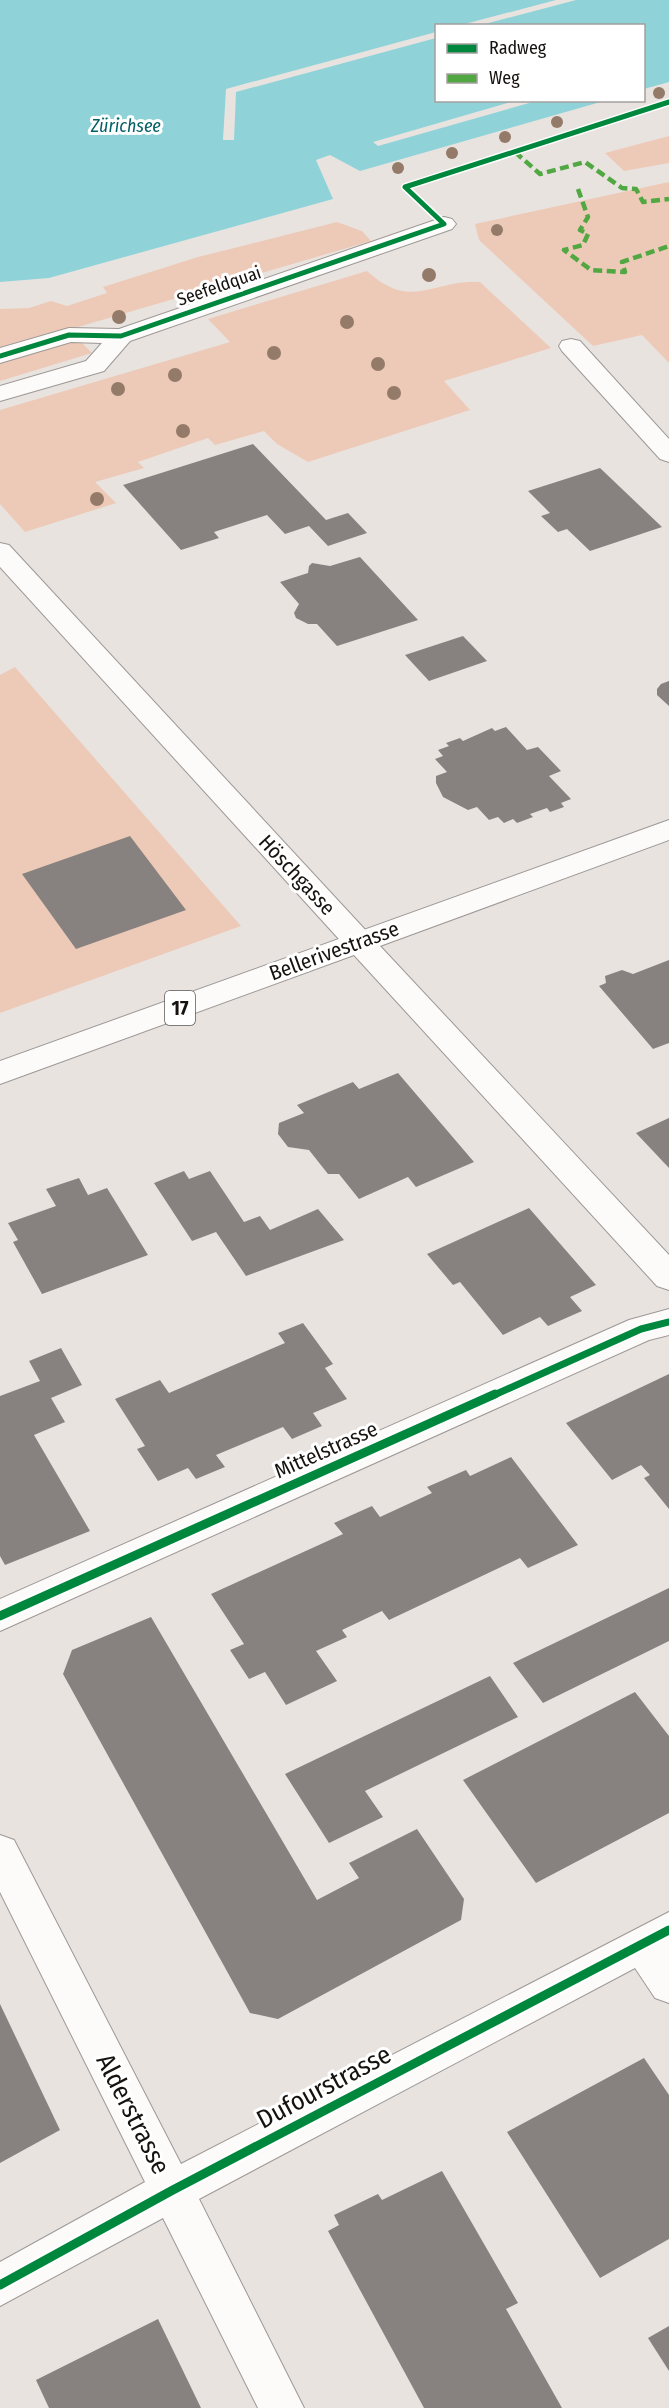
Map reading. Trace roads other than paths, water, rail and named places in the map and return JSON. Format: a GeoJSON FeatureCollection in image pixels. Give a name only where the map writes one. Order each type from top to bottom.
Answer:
{"type":"FeatureCollection","features":[{"type":"Feature","properties":{"kind":"street","name":"Seefeldquai"},"geometry":{"type":"LineString","coordinates":[[0,356],[69,335],[121,336],[444,224]]}},
{"type":"Feature","properties":{"kind":"street"},"geometry":{"type":"LineString","coordinates":[[0,394],[95,366],[121,336]]}},
{"type":"Feature","properties":{"kind":"street"},"geometry":{"type":"LineString","coordinates":[[570,346],[669,454]]}},
{"type":"Feature","properties":{"kind":"street","name":"Höschgasse"},"geometry":{"type":"LineString","coordinates":[[0,551],[669,1277]]}},
{"type":"Feature","properties":{"kind":"street","name":"Bellerivestrasse"},"geometry":{"type":"LineString","coordinates":[[0,1073],[669,829]]}},
{"type":"Feature","properties":{"kind":"street","name":"Mittelstrasse"},"geometry":{"type":"LineString","coordinates":[[0,1616],[641,1329],[669,1322]]}},
{"type":"Feature","properties":{"kind":"street","name":"Alderstrasse"},"geometry":{"type":"LineString","coordinates":[[0,1852],[282,2408]]}},
{"type":"Feature","properties":{"kind":"street"},"geometry":{"type":"LineString","coordinates":[[655,1937],[669,1985]]}},
{"type":"Feature","properties":{"kind":"street","name":"Dufourstrasse"},"geometry":{"type":"LineString","coordinates":[[0,2284],[171,2191],[655,1937]]}},
{"type":"Feature","properties":{"kind":"water","name":"Zürichsee"},"geometry":{"type":"Polygon","coordinates":[[[0,0],[669,0],[669,82],[645,89],[645,24],[435,24],[435,102],[601,102],[360,171],[330,155],[316,160],[333,199],[49,278],[0,282],[0,0]]]}}]}
